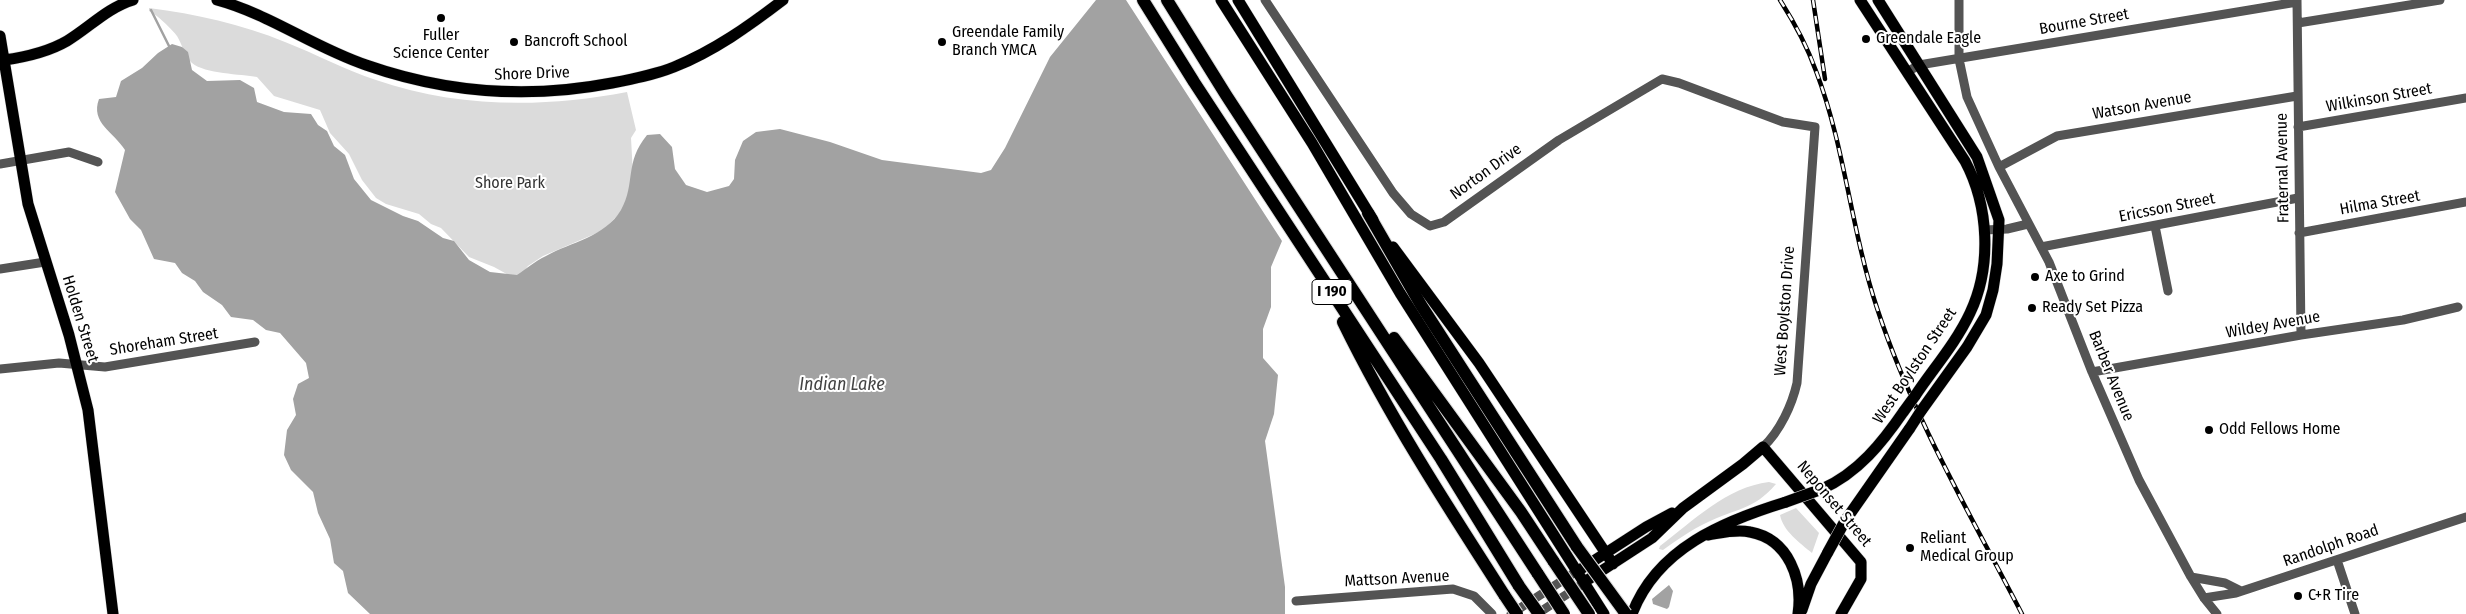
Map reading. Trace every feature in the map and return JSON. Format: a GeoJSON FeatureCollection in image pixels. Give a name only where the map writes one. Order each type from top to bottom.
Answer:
{"type":"FeatureCollection","features":[{"type":"Feature","properties":{"kind":"highway","name":"I 190"},"geometry":{"type":"LineString","coordinates":[[1143,0],[1441,459],[1538,614]]}},
{"type":"Feature","properties":{"kind":"highway","name":"I 190"},"geometry":{"type":"LineString","coordinates":[[1167,0],[1226,95],[1564,614]]}},
{"type":"Feature","properties":{"kind":"highway"},"geometry":{"type":"LineString","coordinates":[[1368,213],[1421,305],[1577,547],[1626,614]]}},
{"type":"Feature","properties":{"kind":"highway"},"geometry":{"type":"LineString","coordinates":[[1336,264],[1392,335],[1494,473],[1589,614]]}},
{"type":"Feature","properties":{"kind":"highway"},"geometry":{"type":"LineString","coordinates":[[1323,279],[1360,356],[1430,482],[1517,614]]}},
{"type":"Feature","properties":{"kind":"main road"},"geometry":{"type":"LineString","coordinates":[[2,60],[21,58],[54,47],[114,7],[133,0]]}},
{"type":"Feature","properties":{"kind":"main road","name":"Shore Drive"},"geometry":{"type":"LineString","coordinates":[[217,0],[245,10],[364,65],[440,85],[518,93],[591,87],[634,79],[672,68],[708,52],[783,0]]}},
{"type":"Feature","properties":{"kind":"main road"},"geometry":{"type":"LineString","coordinates":[[1220,0],[1312,143],[1404,299],[1604,614]]}},
{"type":"Feature","properties":{"kind":"main road"},"geometry":{"type":"LineString","coordinates":[[1238,0],[1337,158],[1368,213],[1479,363],[1613,564]]}},
{"type":"Feature","properties":{"kind":"main road","name":"West Boylston Street"},"geometry":{"type":"LineString","coordinates":[[1632,614],[1644,591],[1660,570],[1697,537],[1723,524],[1822,489],[1840,480],[1868,457],[1888,435],[1957,336],[1973,306],[1983,260],[1985,230],[1976,191],[1967,166],[1860,0]]}},
{"type":"Feature","properties":{"kind":"main road","name":"West Boylston Street"},"geometry":{"type":"LineString","coordinates":[[1799,614],[1812,584],[1845,521],[1967,347],[1986,315],[1994,281],[2000,229],[1996,209],[1977,157],[1878,0]]}},
{"type":"Feature","properties":{"kind":"main road","name":"Holden Street"},"geometry":{"type":"LineString","coordinates":[[0,36],[2,60],[28,204],[77,366],[88,410],[113,614]]}},
{"type":"Feature","properties":{"kind":"main road","name":"West Boylston Drive"},"geometry":{"type":"LineString","coordinates":[[1584,582],[1652,538],[1683,508],[1763,447]]}},
{"type":"Feature","properties":{"kind":"main road","name":"Neponset Street"},"geometry":{"type":"LineString","coordinates":[[1763,447],[1861,562],[1861,579],[1841,614]]}},
{"type":"Feature","properties":{"kind":"main road","name":"West Boylston Drive"},"geometry":{"type":"LineString","coordinates":[[1577,571],[1646,527],[1683,508]]}},
{"type":"Feature","properties":{"kind":"main road"},"geometry":{"type":"LineString","coordinates":[[1697,537],[1743,531],[1760,535],[1773,542],[1786,555],[1795,572],[1799,596],[1799,614]]}},
{"type":"Feature","properties":{"kind":"street","name":"Norton Drive"},"geometry":{"type":"LineString","coordinates":[[1265,0],[1396,197],[1414,217],[1430,226],[1444,222],[1559,140],[1662,79],[1679,83],[1783,122],[1815,127]]}},
{"type":"Feature","properties":{"kind":"street","name":"Barber Avenue"},"geometry":{"type":"LineString","coordinates":[[1959,0],[1959,59],[1967,97],[1999,167],[2042,247],[2092,372],[2135,471],[2191,577],[2217,614]]}},
{"type":"Feature","properties":{"kind":"street"},"geometry":{"type":"LineString","coordinates":[[2298,23],[2440,0]]}},
{"type":"Feature","properties":{"kind":"street","name":"Bourne Street"},"geometry":{"type":"LineString","coordinates":[[1907,72],[1920,65],[2297,1]]}},
{"type":"Feature","properties":{"kind":"street","name":"Fraternal Avenue"},"geometry":{"type":"LineString","coordinates":[[2297,1],[2301,335]]}},
{"type":"Feature","properties":{"kind":"street","name":"Watson Avenue"},"geometry":{"type":"LineString","coordinates":[[1999,167],[2057,136],[2297,96]]}},
{"type":"Feature","properties":{"kind":"street","name":"Wilkinson Street"},"geometry":{"type":"LineString","coordinates":[[2298,127],[2466,98]]}},
{"type":"Feature","properties":{"kind":"street","name":"West Boylston Drive"},"geometry":{"type":"LineString","coordinates":[[1763,447],[1780,425],[1797,383],[1815,127]]}},
{"type":"Feature","properties":{"kind":"street"},"geometry":{"type":"LineString","coordinates":[[0,164],[69,152],[98,162]]}},
{"type":"Feature","properties":{"kind":"street","name":"Ericsson Street"},"geometry":{"type":"LineString","coordinates":[[2042,247],[2298,198]]}},
{"type":"Feature","properties":{"kind":"street","name":"Hilma Street"},"geometry":{"type":"LineString","coordinates":[[2299,233],[2465,204]]}},
{"type":"Feature","properties":{"kind":"street"},"geometry":{"type":"LineString","coordinates":[[1985,230],[2028,224]]}},
{"type":"Feature","properties":{"kind":"street"},"geometry":{"type":"LineString","coordinates":[[2155,226],[2168,292]]}},
{"type":"Feature","properties":{"kind":"street"},"geometry":{"type":"LineString","coordinates":[[0,269],[45,262]]}},
{"type":"Feature","properties":{"kind":"street","name":"Wildey Avenue"},"geometry":{"type":"LineString","coordinates":[[2092,372],[2301,335],[2403,320],[2458,307]]}},
{"type":"Feature","properties":{"kind":"street","name":"Shoreham Street"},"geometry":{"type":"LineString","coordinates":[[0,369],[59,363],[105,367],[255,342]]}},
{"type":"Feature","properties":{"kind":"street","name":"Randolph Road"},"geometry":{"type":"LineString","coordinates":[[2204,598],[2242,591],[2466,517]]}},
{"type":"Feature","properties":{"kind":"street"},"geometry":{"type":"LineString","coordinates":[[2337,560],[2355,614]]}},
{"type":"Feature","properties":{"kind":"street","name":"West Boylston Drive"},"geometry":{"type":"LineString","coordinates":[[1512,614],[1577,571]]}},
{"type":"Feature","properties":{"kind":"street"},"geometry":{"type":"LineString","coordinates":[[2191,577],[2225,583],[2242,591]]}},
{"type":"Feature","properties":{"kind":"street","name":"West Boylston Drive"},"geometry":{"type":"LineString","coordinates":[[1538,614],[1584,582]]}},
{"type":"Feature","properties":{"kind":"street","name":"Mattson Avenue"},"geometry":{"type":"LineString","coordinates":[[1296,601],[1453,589],[1474,596],[1492,614]]}},
{"type":"Feature","properties":{"kind":"green space","name":"Shore Park"},"geometry":{"type":"Polygon","coordinates":[[[149,8],[184,13],[252,30],[364,76],[438,96],[501,103],[532,103],[564,101],[627,92],[636,130],[631,138],[633,175],[626,206],[604,230],[543,256],[528,266],[521,275],[514,278],[494,267],[469,257],[441,228],[431,224],[419,214],[386,204],[376,198],[362,180],[349,154],[330,133],[320,110],[274,96],[257,77],[198,67],[187,57],[175,34],[149,11],[149,8]]]}},
{"type":"Feature","properties":{"kind":"green space"},"geometry":{"type":"Polygon","coordinates":[[[1769,482],[1776,484],[1768,493],[1751,504],[1716,518],[1684,535],[1663,550],[1659,549],[1660,546],[1711,506],[1739,491],[1769,482]]]}},
{"type":"Feature","properties":{"kind":"green space"},"geometry":{"type":"Polygon","coordinates":[[[1796,508],[1819,533],[1812,553],[1793,536],[1782,521],[1780,515],[1796,508]]]}},
{"type":"Feature","properties":{"kind":"water","name":"Indian Lake"},"geometry":{"type":"Polygon","coordinates":[[[1096,0],[1126,0],[1282,241],[1271,267],[1271,307],[1263,329],[1263,358],[1278,375],[1274,414],[1265,441],[1285,587],[1285,614],[370,614],[348,593],[343,571],[334,563],[330,539],[318,513],[313,492],[291,470],[284,455],[287,430],[296,415],[293,399],[298,384],[309,378],[306,363],[280,333],[266,330],[253,320],[231,317],[222,305],[203,292],[195,281],[182,273],[175,263],[154,259],[141,230],[130,219],[115,192],[125,150],[100,121],[97,107],[99,99],[116,97],[121,81],[142,68],[158,53],[172,44],[182,47],[188,52],[192,70],[207,81],[240,80],[254,88],[257,102],[284,112],[311,114],[318,125],[327,131],[334,146],[345,155],[354,179],[371,200],[403,216],[418,221],[443,238],[454,241],[469,260],[490,272],[517,275],[542,258],[597,233],[614,219],[621,210],[628,191],[635,155],[647,135],[660,134],[672,147],[675,169],[686,185],[707,192],[729,186],[734,179],[735,160],[743,141],[756,132],[780,129],[830,142],[882,160],[981,173],[991,170],[1005,148],[1050,57],[1096,0]]]}},
{"type":"Feature","properties":{"kind":"water"},"geometry":{"type":"Polygon","coordinates":[[[1669,585],[1673,591],[1669,607],[1667,609],[1653,604],[1652,599],[1669,585]]]}},
{"type":"Feature","properties":{"kind":"waterway"},"geometry":{"type":"LineString","coordinates":[[151,10],[170,48]]}},
{"type":"Feature","properties":{"kind":"railway"},"geometry":{"type":"LineString","coordinates":[[1780,0],[1809,52],[1826,100],[1868,279],[1891,348],[1943,464],[2022,614]]}},
{"type":"Feature","properties":{"kind":"railway"},"geometry":{"type":"LineString","coordinates":[[1813,0],[1825,79]]}},
{"type":"Feature","properties":{"kind":"place","name":"Fuller Science Center"},"geometry":{"type":"Point","coordinates":[441,18]}},
{"type":"Feature","properties":{"kind":"place","name":"Greendale Eagle"},"geometry":{"type":"Point","coordinates":[1866,39]}},
{"type":"Feature","properties":{"kind":"place","name":"Bancroft School"},"geometry":{"type":"Point","coordinates":[514,42]}},
{"type":"Feature","properties":{"kind":"place","name":"Greendale Family Branch YMCA"},"geometry":{"type":"Point","coordinates":[942,42]}},
{"type":"Feature","properties":{"kind":"place","name":"Axe to Grind"},"geometry":{"type":"Point","coordinates":[2035,277]}},
{"type":"Feature","properties":{"kind":"place","name":"Ready Set Pizza"},"geometry":{"type":"Point","coordinates":[2032,308]}},
{"type":"Feature","properties":{"kind":"place","name":"Odd Fellows Home"},"geometry":{"type":"Point","coordinates":[2209,430]}},
{"type":"Feature","properties":{"kind":"place","name":"Reliant Medical Group"},"geometry":{"type":"Point","coordinates":[1910,548]}},
{"type":"Feature","properties":{"kind":"place","name":"C+R Tire"},"geometry":{"type":"Point","coordinates":[2298,596]}}]}
